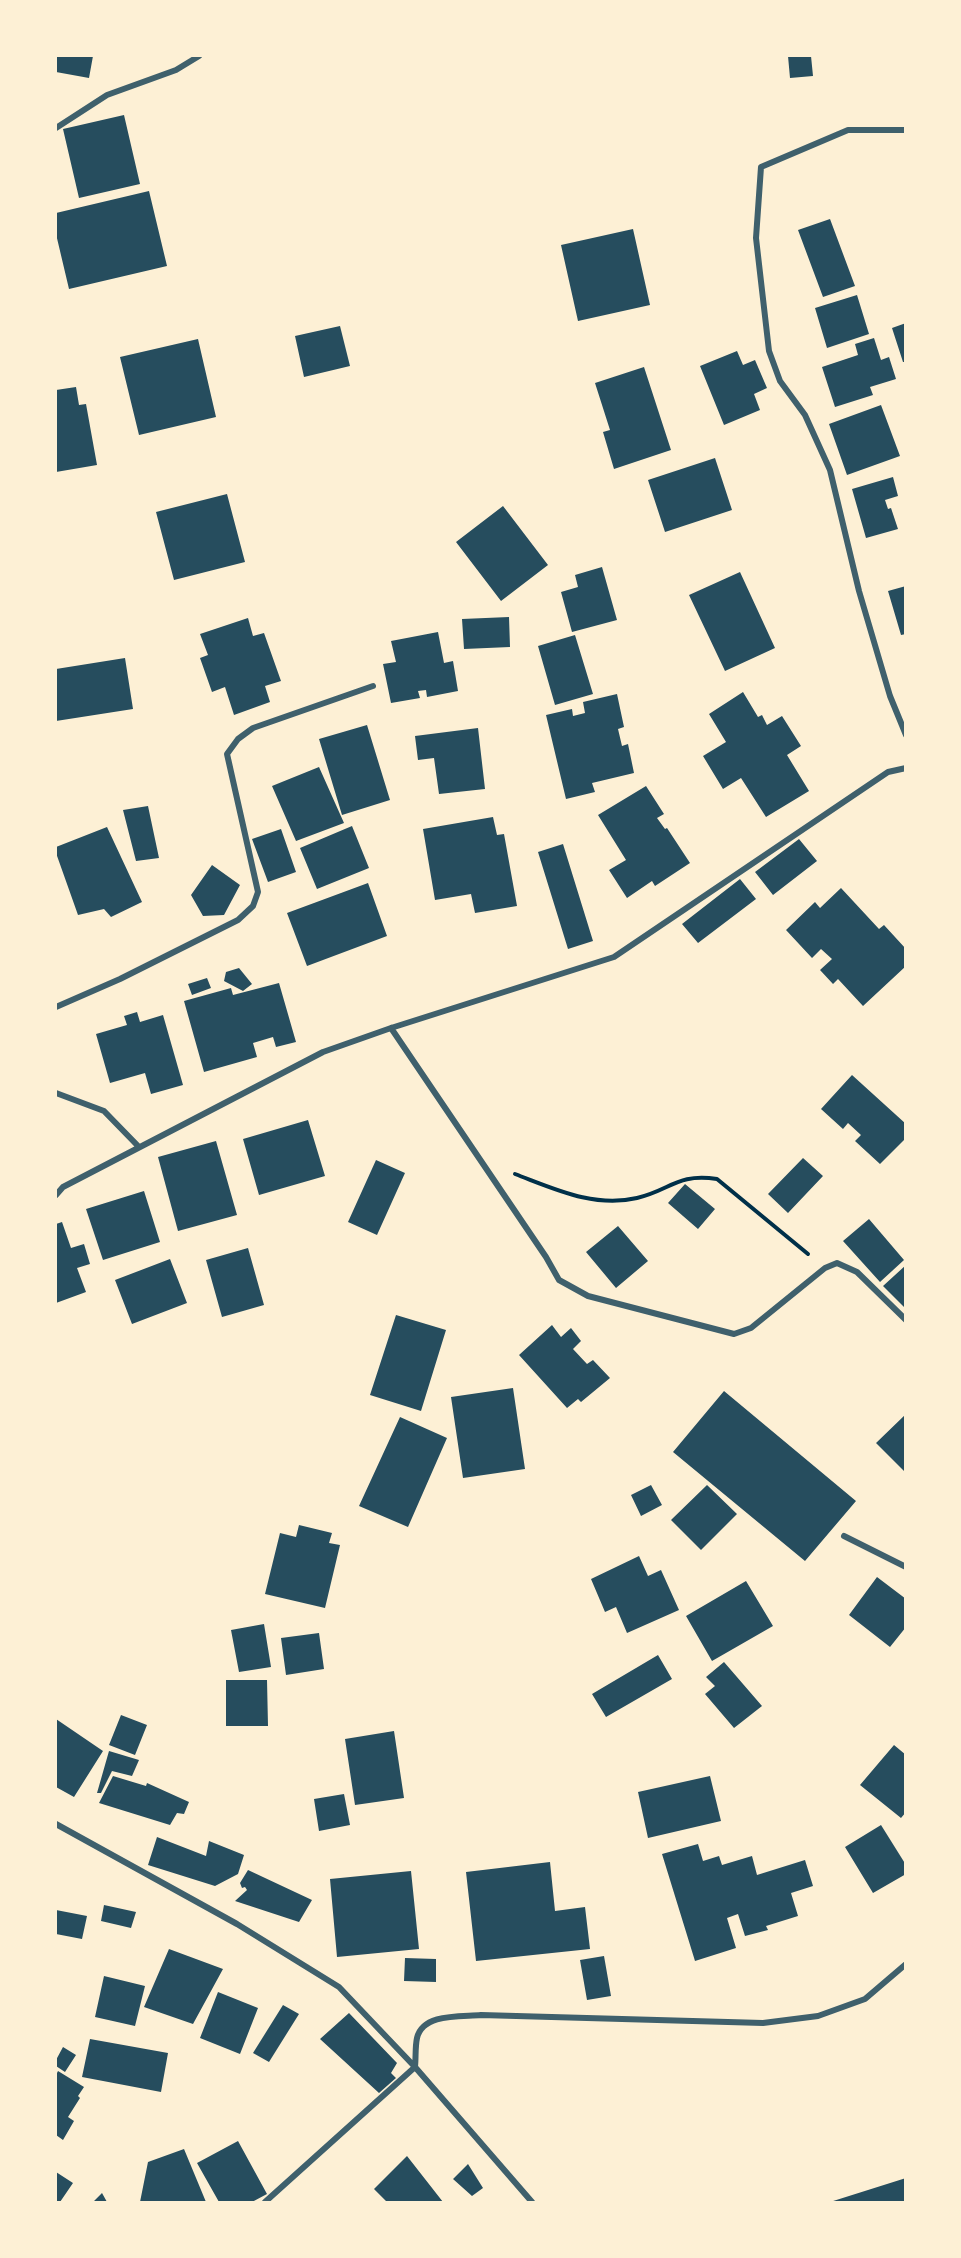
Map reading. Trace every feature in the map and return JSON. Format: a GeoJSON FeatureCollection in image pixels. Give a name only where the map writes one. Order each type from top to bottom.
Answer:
{"type":"FeatureCollection","features":[{"type":"Feature","properties":{"kind":"street"},"geometry":{"type":"LineString","coordinates":[[56,128],[107,95],[176,70],[199,56]]}},
{"type":"Feature","properties":{"kind":"street"},"geometry":{"type":"LineString","coordinates":[[906,129],[848,130],[761,167],[756,238],[769,351],[780,381],[805,415],[830,470],[859,591],[890,696],[906,735]]}},
{"type":"Feature","properties":{"kind":"street"},"geometry":{"type":"LineString","coordinates":[[56,1006],[120,979],[238,920],[253,906],[258,892],[227,754],[238,739],[253,728],[373,686]]}},
{"type":"Feature","properties":{"kind":"street"},"geometry":{"type":"LineString","coordinates":[[56,1195],[63,1187],[323,1052],[615,957],[888,772],[906,768]]}},
{"type":"Feature","properties":{"kind":"street"},"geometry":{"type":"LineString","coordinates":[[391,1028],[559,1280],[588,1296],[734,1334],[751,1328],[825,1268],[837,1263],[857,1272],[906,1320]]}},
{"type":"Feature","properties":{"kind":"street"},"geometry":{"type":"LineString","coordinates":[[56,1093],[104,1111],[139,1147]]}},
{"type":"Feature","properties":{"kind":"street"},"geometry":{"type":"LineString","coordinates":[[56,1184],[63,1187]]}},
{"type":"Feature","properties":{"kind":"street"},"geometry":{"type":"LineString","coordinates":[[844,1536],[906,1567]]}},
{"type":"Feature","properties":{"kind":"street"},"geometry":{"type":"LineString","coordinates":[[56,1824],[237,1924],[339,1987],[415,2067],[532,2202]]}},
{"type":"Feature","properties":{"kind":"street"},"geometry":{"type":"LineString","coordinates":[[265,2202],[415,2067],[418,2036],[423,2027],[435,2019],[481,2015],[763,2023],[818,2016],[866,1999],[906,1964]]}},
{"type":"Feature","properties":{"kind":"path"},"geometry":{"type":"LineString","coordinates":[[482,1162],[583,1199],[638,1198],[682,1180],[699,1176],[717,1179],[825,1268]]}},
{"type":"Feature","properties":{"kind":"building"},"geometry":{"type":"Polygon","coordinates":[[[56,56],[93,56],[89,78],[56,72],[56,56]]]}},
{"type":"Feature","properties":{"kind":"building"},"geometry":{"type":"Polygon","coordinates":[[[788,56],[811,56],[813,76],[790,78],[788,56]]]}},
{"type":"Feature","properties":{"kind":"building"},"geometry":{"type":"Polygon","coordinates":[[[124,115],[140,184],[79,198],[63,129],[124,115]]]}},
{"type":"Feature","properties":{"kind":"building"},"geometry":{"type":"Polygon","coordinates":[[[149,191],[167,266],[69,289],[56,234],[56,213],[149,191]]]}},
{"type":"Feature","properties":{"kind":"building"},"geometry":{"type":"Polygon","coordinates":[[[830,219],[855,286],[823,297],[798,230],[830,219]]]}},
{"type":"Feature","properties":{"kind":"building"},"geometry":{"type":"Polygon","coordinates":[[[633,229],[650,305],[578,321],[561,245],[633,229]]]}},
{"type":"Feature","properties":{"kind":"building"},"geometry":{"type":"Polygon","coordinates":[[[857,295],[869,334],[827,348],[815,308],[857,295]]]}},
{"type":"Feature","properties":{"kind":"building"},"geometry":{"type":"Polygon","coordinates":[[[906,323],[906,362],[903,362],[892,328],[906,323]]]}},
{"type":"Feature","properties":{"kind":"building"},"geometry":{"type":"Polygon","coordinates":[[[340,326],[350,366],[304,377],[295,336],[340,326]]]}},
{"type":"Feature","properties":{"kind":"building"},"geometry":{"type":"Polygon","coordinates":[[[874,338],[881,360],[889,357],[896,379],[870,387],[873,395],[835,407],[822,367],[858,355],[855,344],[874,338]]]}},
{"type":"Feature","properties":{"kind":"building"},"geometry":{"type":"Polygon","coordinates":[[[198,339],[216,417],[139,435],[120,357],[198,339]]]}},
{"type":"Feature","properties":{"kind":"building"},"geometry":{"type":"Polygon","coordinates":[[[737,351],[743,365],[755,360],[767,388],[754,394],[760,410],[724,425],[700,366],[737,351]]]}},
{"type":"Feature","properties":{"kind":"building"},"geometry":{"type":"Polygon","coordinates":[[[644,367],[671,450],[614,469],[603,432],[610,430],[595,383],[644,367]]]}},
{"type":"Feature","properties":{"kind":"building"},"geometry":{"type":"Polygon","coordinates":[[[76,387],[79,405],[86,404],[97,465],[56,472],[56,390],[76,387]]]}},
{"type":"Feature","properties":{"kind":"building"},"geometry":{"type":"Polygon","coordinates":[[[881,405],[900,456],[847,475],[829,424],[881,405]]]}},
{"type":"Feature","properties":{"kind":"building"},"geometry":{"type":"Polygon","coordinates":[[[715,458],[732,510],[665,532],[648,480],[715,458]]]}},
{"type":"Feature","properties":{"kind":"building"},"geometry":{"type":"Polygon","coordinates":[[[893,477],[898,496],[885,500],[888,509],[891,508],[898,529],[866,538],[852,489],[893,477]]]}},
{"type":"Feature","properties":{"kind":"building"},"geometry":{"type":"Polygon","coordinates":[[[227,494],[245,562],[174,580],[156,512],[227,494]]]}},
{"type":"Feature","properties":{"kind":"building"},"geometry":{"type":"Polygon","coordinates":[[[503,506],[548,565],[501,601],[456,542],[503,506]]]}},
{"type":"Feature","properties":{"kind":"building"},"geometry":{"type":"Polygon","coordinates":[[[602,567],[617,620],[572,632],[561,592],[578,587],[575,575],[602,567]]]}},
{"type":"Feature","properties":{"kind":"building"},"geometry":{"type":"Polygon","coordinates":[[[740,572],[775,648],[725,671],[689,595],[740,572]]]}},
{"type":"Feature","properties":{"kind":"building"},"geometry":{"type":"Polygon","coordinates":[[[906,586],[906,634],[901,635],[888,591],[906,586]]]}},
{"type":"Feature","properties":{"kind":"building"},"geometry":{"type":"Polygon","coordinates":[[[509,617],[510,647],[464,649],[462,619],[509,617]]]}},
{"type":"Feature","properties":{"kind":"building"},"geometry":{"type":"Polygon","coordinates":[[[248,618],[253,636],[264,633],[281,681],[265,686],[270,702],[234,715],[225,687],[212,692],[200,658],[208,655],[200,634],[248,618]]]}},
{"type":"Feature","properties":{"kind":"building"},"geometry":{"type":"Polygon","coordinates":[[[438,632],[444,663],[453,661],[458,691],[427,697],[426,690],[418,691],[420,698],[391,703],[383,664],[396,662],[391,641],[438,632]]]}},
{"type":"Feature","properties":{"kind":"building"},"geometry":{"type":"Polygon","coordinates":[[[575,635],[593,694],[555,705],[538,646],[575,635]]]}},
{"type":"Feature","properties":{"kind":"building"},"geometry":{"type":"Polygon","coordinates":[[[125,658],[133,709],[56,721],[56,669],[125,658]]]}},
{"type":"Feature","properties":{"kind":"building"},"geometry":{"type":"Polygon","coordinates":[[[743,692],[758,717],[762,715],[767,725],[782,716],[801,746],[787,755],[809,791],[766,817],[741,778],[723,789],[703,756],[726,742],[709,714],[743,692]]]}},
{"type":"Feature","properties":{"kind":"building"},"geometry":{"type":"Polygon","coordinates":[[[617,694],[624,727],[618,729],[622,746],[628,744],[634,773],[592,783],[595,792],[566,799],[546,715],[572,709],[573,716],[585,713],[583,702],[617,694]]]}},
{"type":"Feature","properties":{"kind":"building"},"geometry":{"type":"Polygon","coordinates":[[[367,725],[390,800],[342,815],[319,739],[367,725]]]}},
{"type":"Feature","properties":{"kind":"building"},"geometry":{"type":"Polygon","coordinates":[[[478,728],[485,789],[439,794],[434,758],[418,760],[415,736],[478,728]]]}},
{"type":"Feature","properties":{"kind":"building"},"geometry":{"type":"Polygon","coordinates":[[[319,767],[344,823],[296,841],[272,786],[319,767]]]}},
{"type":"Feature","properties":{"kind":"building"},"geometry":{"type":"Polygon","coordinates":[[[646,786],[664,814],[657,818],[665,829],[667,828],[690,863],[655,886],[652,881],[627,898],[609,870],[626,860],[598,815],[646,786]]]}},
{"type":"Feature","properties":{"kind":"building"},"geometry":{"type":"Polygon","coordinates":[[[148,806],[159,858],[136,861],[123,810],[148,806]]]}},
{"type":"Feature","properties":{"kind":"building"},"geometry":{"type":"Polygon","coordinates":[[[493,817],[497,835],[504,834],[517,906],[475,913],[471,894],[435,900],[423,829],[493,817]]]}},
{"type":"Feature","properties":{"kind":"building"},"geometry":{"type":"Polygon","coordinates":[[[352,826],[369,868],[317,889],[300,848],[352,826]]]}},
{"type":"Feature","properties":{"kind":"building"},"geometry":{"type":"Polygon","coordinates":[[[107,827],[142,902],[111,917],[104,909],[78,915],[56,853],[56,847],[107,827]]]}},
{"type":"Feature","properties":{"kind":"building"},"geometry":{"type":"Polygon","coordinates":[[[281,829],[296,872],[268,882],[252,839],[281,829]]]}},
{"type":"Feature","properties":{"kind":"building"},"geometry":{"type":"Polygon","coordinates":[[[799,839],[817,861],[773,895],[755,872],[799,839]]]}},
{"type":"Feature","properties":{"kind":"building"},"geometry":{"type":"Polygon","coordinates":[[[563,844],[593,941],[568,949],[538,852],[563,844]]]}},
{"type":"Feature","properties":{"kind":"building"},"geometry":{"type":"Polygon","coordinates":[[[212,865],[240,885],[224,915],[203,916],[191,895],[212,865]]]}},
{"type":"Feature","properties":{"kind":"building"},"geometry":{"type":"Polygon","coordinates":[[[740,879],[756,899],[698,943],[682,924],[740,879]]]}},
{"type":"Feature","properties":{"kind":"building"},"geometry":{"type":"Polygon","coordinates":[[[368,883],[387,936],[307,966],[287,913],[368,883]]]}},
{"type":"Feature","properties":{"kind":"building"},"geometry":{"type":"Polygon","coordinates":[[[841,888],[879,929],[884,925],[906,949],[906,966],[863,1006],[838,979],[833,984],[820,970],[832,959],[821,949],[812,958],[786,930],[815,902],[820,908],[841,888]]]}},
{"type":"Feature","properties":{"kind":"building"},"geometry":{"type":"Polygon","coordinates":[[[239,968],[252,984],[243,991],[224,981],[226,972],[239,968]]]}},
{"type":"Feature","properties":{"kind":"building"},"geometry":{"type":"Polygon","coordinates":[[[207,978],[211,988],[192,995],[188,984],[207,978]]]}},
{"type":"Feature","properties":{"kind":"building"},"geometry":{"type":"Polygon","coordinates":[[[279,983],[296,1042],[276,1047],[273,1037],[253,1043],[257,1057],[204,1072],[184,1001],[231,988],[233,995],[279,983]]]}},
{"type":"Feature","properties":{"kind":"building"},"geometry":{"type":"Polygon","coordinates":[[[137,1012],[140,1022],[163,1015],[183,1085],[151,1094],[145,1073],[110,1083],[96,1034],[127,1025],[124,1016],[137,1012]]]}},
{"type":"Feature","properties":{"kind":"building"},"geometry":{"type":"Polygon","coordinates":[[[852,1075],[906,1124],[906,1138],[880,1164],[855,1141],[861,1135],[848,1123],[843,1129],[821,1109],[852,1075]]]}},
{"type":"Feature","properties":{"kind":"building"},"geometry":{"type":"Polygon","coordinates":[[[308,1120],[325,1176],[259,1195],[243,1139],[308,1120]]]}},
{"type":"Feature","properties":{"kind":"building"},"geometry":{"type":"Polygon","coordinates":[[[216,1141],[237,1215],[178,1231],[158,1157],[216,1141]]]}},
{"type":"Feature","properties":{"kind":"building"},"geometry":{"type":"Polygon","coordinates":[[[803,1158],[823,1176],[788,1213],[768,1194],[803,1158]]]}},
{"type":"Feature","properties":{"kind":"building"},"geometry":{"type":"Polygon","coordinates":[[[376,1160],[405,1173],[377,1235],[348,1222],[376,1160]]]}},
{"type":"Feature","properties":{"kind":"building"},"geometry":{"type":"Polygon","coordinates":[[[685,1184],[715,1209],[698,1229],[668,1203],[685,1184]]]}},
{"type":"Feature","properties":{"kind":"building"},"geometry":{"type":"Polygon","coordinates":[[[144,1191],[160,1242],[103,1260],[86,1209],[144,1191]]]}},
{"type":"Feature","properties":{"kind":"building"},"geometry":{"type":"Polygon","coordinates":[[[869,1219],[904,1260],[880,1282],[843,1241],[869,1219]]]}},
{"type":"Feature","properties":{"kind":"building"},"geometry":{"type":"Polygon","coordinates":[[[62,1222],[71,1248],[84,1244],[90,1264],[77,1268],[86,1292],[56,1303],[56,1224],[62,1222]]]}},
{"type":"Feature","properties":{"kind":"building"},"geometry":{"type":"Polygon","coordinates":[[[618,1226],[648,1261],[616,1288],[586,1252],[618,1226]]]}},
{"type":"Feature","properties":{"kind":"building"},"geometry":{"type":"Polygon","coordinates":[[[248,1248],[264,1305],[222,1317],[206,1260],[248,1248]]]}},
{"type":"Feature","properties":{"kind":"building"},"geometry":{"type":"Polygon","coordinates":[[[170,1259],[187,1303],[132,1324],[115,1280],[170,1259]]]}},
{"type":"Feature","properties":{"kind":"building"},"geometry":{"type":"Polygon","coordinates":[[[906,1265],[906,1309],[883,1286],[906,1265]]]}},
{"type":"Feature","properties":{"kind":"building"},"geometry":{"type":"Polygon","coordinates":[[[396,1315],[446,1330],[421,1411],[370,1395],[396,1315]]]}},
{"type":"Feature","properties":{"kind":"building"},"geometry":{"type":"Polygon","coordinates":[[[552,1325],[561,1337],[571,1328],[581,1341],[573,1349],[587,1364],[593,1360],[610,1378],[581,1402],[578,1399],[567,1408],[519,1355],[552,1325]]]}},
{"type":"Feature","properties":{"kind":"building"},"geometry":{"type":"Polygon","coordinates":[[[513,1388],[525,1469],[463,1478],[451,1397],[513,1388]]]}},
{"type":"Feature","properties":{"kind":"building"},"geometry":{"type":"Polygon","coordinates":[[[724,1391],[856,1501],[805,1561],[673,1452],[724,1391]]]}},
{"type":"Feature","properties":{"kind":"building"},"geometry":{"type":"Polygon","coordinates":[[[906,1414],[906,1473],[876,1443],[906,1414]]]}},
{"type":"Feature","properties":{"kind":"building"},"geometry":{"type":"Polygon","coordinates":[[[400,1417],[447,1438],[408,1527],[359,1506],[400,1417]]]}},
{"type":"Feature","properties":{"kind":"building"},"geometry":{"type":"Polygon","coordinates":[[[651,1485],[662,1505],[641,1516],[631,1495],[651,1485]]]}},
{"type":"Feature","properties":{"kind":"building"},"geometry":{"type":"Polygon","coordinates":[[[707,1485],[737,1514],[701,1550],[671,1520],[707,1485]]]}},
{"type":"Feature","properties":{"kind":"building"},"geometry":{"type":"Polygon","coordinates":[[[299,1525],[332,1533],[329,1543],[340,1545],[325,1608],[265,1594],[280,1533],[296,1537],[299,1525]]]}},
{"type":"Feature","properties":{"kind":"building"},"geometry":{"type":"Polygon","coordinates":[[[639,1556],[648,1576],[661,1570],[679,1610],[627,1633],[616,1607],[605,1612],[591,1579],[639,1556]]]}},
{"type":"Feature","properties":{"kind":"building"},"geometry":{"type":"Polygon","coordinates":[[[877,1577],[906,1599],[906,1627],[890,1647],[849,1615],[877,1577]]]}},
{"type":"Feature","properties":{"kind":"building"},"geometry":{"type":"Polygon","coordinates":[[[746,1581],[773,1626],[712,1661],[686,1616],[746,1581]]]}},
{"type":"Feature","properties":{"kind":"building"},"geometry":{"type":"Polygon","coordinates":[[[264,1624],[271,1667],[239,1672],[231,1630],[264,1624]]]}},
{"type":"Feature","properties":{"kind":"building"},"geometry":{"type":"Polygon","coordinates":[[[319,1633],[324,1669],[286,1675],[281,1638],[319,1633]]]}},
{"type":"Feature","properties":{"kind":"building"},"geometry":{"type":"Polygon","coordinates":[[[658,1655],[672,1679],[606,1717],[592,1694],[658,1655]]]}},
{"type":"Feature","properties":{"kind":"building"},"geometry":{"type":"Polygon","coordinates":[[[724,1662],[762,1706],[734,1728],[705,1694],[715,1686],[706,1677],[724,1662]]]}},
{"type":"Feature","properties":{"kind":"building"},"geometry":{"type":"Polygon","coordinates":[[[226,1680],[267,1680],[268,1726],[226,1726],[226,1680]]]}},
{"type":"Feature","properties":{"kind":"building"},"geometry":{"type":"Polygon","coordinates":[[[121,1715],[147,1725],[135,1755],[109,1745],[121,1715]]]}},
{"type":"Feature","properties":{"kind":"building"},"geometry":{"type":"Polygon","coordinates":[[[56,1719],[103,1751],[74,1797],[56,1787],[56,1719]]]}},
{"type":"Feature","properties":{"kind":"building"},"geometry":{"type":"Polygon","coordinates":[[[394,1731],[404,1798],[355,1805],[345,1739],[394,1731]]]}},
{"type":"Feature","properties":{"kind":"building"},"geometry":{"type":"Polygon","coordinates":[[[894,1745],[906,1755],[906,1812],[901,1818],[860,1785],[894,1745]]]}},
{"type":"Feature","properties":{"kind":"building"},"geometry":{"type":"Polygon","coordinates":[[[109,1751],[139,1760],[132,1776],[112,1771],[101,1793],[97,1793],[109,1751]]]}},
{"type":"Feature","properties":{"kind":"building"},"geometry":{"type":"Polygon","coordinates":[[[113,1776],[146,1786],[147,1783],[189,1802],[184,1814],[177,1813],[170,1825],[99,1803],[113,1776]]]}},
{"type":"Feature","properties":{"kind":"building"},"geometry":{"type":"Polygon","coordinates":[[[710,1776],[721,1821],[648,1838],[638,1792],[710,1776]]]}},
{"type":"Feature","properties":{"kind":"building"},"geometry":{"type":"Polygon","coordinates":[[[344,1794],[350,1825],[319,1831],[314,1799],[344,1794]]]}},
{"type":"Feature","properties":{"kind":"building"},"geometry":{"type":"Polygon","coordinates":[[[881,1825],[906,1865],[906,1874],[873,1893],[845,1847],[881,1825]]]}},
{"type":"Feature","properties":{"kind":"building"},"geometry":{"type":"Polygon","coordinates":[[[157,1837],[206,1856],[209,1841],[244,1855],[238,1874],[215,1886],[148,1865],[157,1837]]]}},
{"type":"Feature","properties":{"kind":"building"},"geometry":{"type":"Polygon","coordinates":[[[698,1844],[703,1861],[719,1856],[722,1865],[752,1856],[757,1875],[805,1860],[813,1886],[791,1893],[798,1916],[766,1926],[768,1930],[745,1936],[738,1914],[727,1918],[736,1948],[695,1961],[662,1854],[698,1844]]]}},
{"type":"Feature","properties":{"kind":"building"},"geometry":{"type":"Polygon","coordinates":[[[550,1862],[555,1911],[585,1907],[590,1949],[476,1961],[466,1872],[550,1862]]]}},
{"type":"Feature","properties":{"kind":"building"},"geometry":{"type":"Polygon","coordinates":[[[248,1870],[312,1900],[299,1922],[235,1901],[247,1890],[245,1887],[242,1888],[240,1883],[248,1870]]]}},
{"type":"Feature","properties":{"kind":"building"},"geometry":{"type":"Polygon","coordinates":[[[411,1871],[419,1949],[337,1957],[330,1879],[411,1871]]]}},
{"type":"Feature","properties":{"kind":"building"},"geometry":{"type":"Polygon","coordinates":[[[104,1905],[136,1912],[131,1928],[101,1921],[104,1905]]]}},
{"type":"Feature","properties":{"kind":"building"},"geometry":{"type":"Polygon","coordinates":[[[56,1910],[87,1916],[82,1939],[56,1934],[56,1910]]]}},
{"type":"Feature","properties":{"kind":"building"},"geometry":{"type":"Polygon","coordinates":[[[169,1949],[223,1969],[193,2024],[144,2007],[169,1949]]]}},
{"type":"Feature","properties":{"kind":"building"},"geometry":{"type":"Polygon","coordinates":[[[604,1956],[611,1996],[587,2000],[580,1960],[604,1956]]]}},
{"type":"Feature","properties":{"kind":"building"},"geometry":{"type":"Polygon","coordinates":[[[405,1958],[436,1959],[436,1982],[404,1981],[405,1958]]]}},
{"type":"Feature","properties":{"kind":"building"},"geometry":{"type":"Polygon","coordinates":[[[104,1976],[145,1986],[135,2026],[95,2017],[104,1976]]]}},
{"type":"Feature","properties":{"kind":"building"},"geometry":{"type":"Polygon","coordinates":[[[218,1992],[258,2008],[240,2054],[200,2038],[218,1992]]]}},
{"type":"Feature","properties":{"kind":"building"},"geometry":{"type":"Polygon","coordinates":[[[283,2005],[299,2014],[269,2062],[253,2053],[283,2005]]]}},
{"type":"Feature","properties":{"kind":"building"},"geometry":{"type":"Polygon","coordinates":[[[349,2013],[397,2063],[391,2073],[396,2078],[379,2093],[320,2039],[349,2013]]]}},
{"type":"Feature","properties":{"kind":"building"},"geometry":{"type":"Polygon","coordinates":[[[90,2039],[168,2053],[161,2092],[82,2077],[90,2039]]]}},
{"type":"Feature","properties":{"kind":"building"},"geometry":{"type":"Polygon","coordinates":[[[63,2047],[76,2055],[65,2072],[56,2066],[56,2060],[63,2047]]]}},
{"type":"Feature","properties":{"kind":"building"},"geometry":{"type":"Polygon","coordinates":[[[58,2071],[84,2087],[68,2117],[74,2121],[63,2140],[56,2135],[56,2075],[58,2071]]]}},
{"type":"Feature","properties":{"kind":"building"},"geometry":{"type":"Polygon","coordinates":[[[238,2141],[267,2194],[252,2202],[219,2202],[197,2163],[238,2141]]]}},
{"type":"Feature","properties":{"kind":"building"},"geometry":{"type":"Polygon","coordinates":[[[184,2149],[206,2202],[140,2202],[148,2162],[184,2149]]]}},
{"type":"Feature","properties":{"kind":"building"},"geometry":{"type":"Polygon","coordinates":[[[407,2156],[443,2202],[387,2202],[374,2189],[407,2156]]]}},
{"type":"Feature","properties":{"kind":"building"},"geometry":{"type":"Polygon","coordinates":[[[468,2164],[483,2188],[472,2196],[453,2179],[468,2164]]]}},
{"type":"Feature","properties":{"kind":"building"},"geometry":{"type":"Polygon","coordinates":[[[56,2172],[73,2183],[60,2202],[56,2202],[56,2172]]]}},
{"type":"Feature","properties":{"kind":"building"},"geometry":{"type":"Polygon","coordinates":[[[906,2178],[906,2202],[830,2202],[906,2178]]]}},
{"type":"Feature","properties":{"kind":"building"},"geometry":{"type":"Polygon","coordinates":[[[102,2193],[107,2202],[93,2202],[102,2193]]]}}]}
